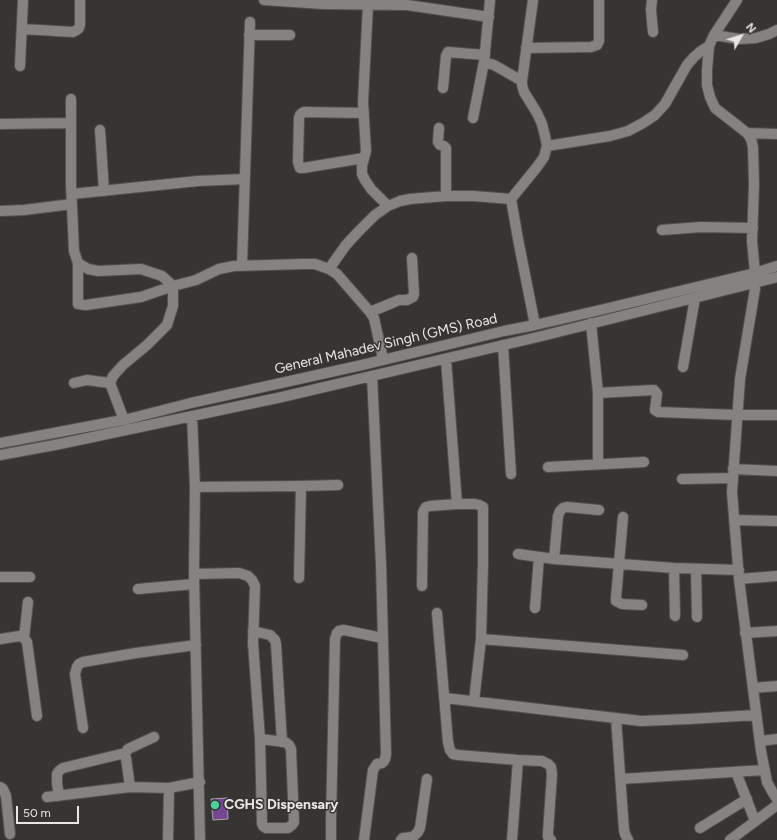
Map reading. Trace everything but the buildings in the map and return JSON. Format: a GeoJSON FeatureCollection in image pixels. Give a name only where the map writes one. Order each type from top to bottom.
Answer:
{"type":"FeatureCollection","features":[{"type":"Feature","properties":{"kind":"street"},"geometry":{"type":"LineString","coordinates":[[20,66],[23,0]]}},
{"type":"Feature","properties":{"kind":"street"},"geometry":{"type":"LineString","coordinates":[[22,28],[73,32],[77,30],[80,25],[80,0]]}},
{"type":"Feature","properties":{"kind":"street"},"geometry":{"type":"LineString","coordinates":[[264,0],[368,5],[387,2],[489,17]]}},
{"type":"Feature","properties":{"kind":"street"},"geometry":{"type":"LineString","coordinates":[[473,118],[484,58],[490,0]]}},
{"type":"Feature","properties":{"kind":"street"},"geometry":{"type":"LineString","coordinates":[[533,0],[522,85],[524,92],[537,112],[542,124],[547,146],[544,157],[511,199],[534,325]]}},
{"type":"Feature","properties":{"kind":"street"},"geometry":{"type":"LineString","coordinates":[[526,48],[591,47],[597,45],[599,41],[599,0]]}},
{"type":"Feature","properties":{"kind":"street"},"geometry":{"type":"LineString","coordinates":[[652,0],[652,32]]}},
{"type":"Feature","properties":{"kind":"street"},"geometry":{"type":"LineString","coordinates":[[737,0],[714,35],[709,46],[707,85],[715,108],[747,133],[753,147],[754,154],[752,241],[756,278],[740,379],[732,492],[745,633],[764,770],[767,782],[777,799]]}},
{"type":"Feature","properties":{"kind":"street"},"geometry":{"type":"LineString","coordinates":[[368,5],[364,113],[366,151],[362,166],[362,174],[365,180],[388,206]]}},
{"type":"Feature","properties":{"kind":"street"},"geometry":{"type":"LineString","coordinates":[[242,265],[250,22]]}},
{"type":"Feature","properties":{"kind":"street"},"geometry":{"type":"LineString","coordinates":[[714,35],[756,38],[777,30]]}},
{"type":"Feature","properties":{"kind":"street"},"geometry":{"type":"LineString","coordinates":[[249,35],[290,35]]}},
{"type":"Feature","properties":{"kind":"street"},"geometry":{"type":"LineString","coordinates":[[547,146],[610,136],[628,131],[643,123],[665,104],[687,66],[694,57],[709,46]]}},
{"type":"Feature","properties":{"kind":"street"},"geometry":{"type":"LineString","coordinates":[[444,88],[446,56],[448,52],[484,58],[522,81]]}},
{"type":"Feature","properties":{"kind":"street"},"geometry":{"type":"LineString","coordinates":[[71,99],[72,199],[74,251],[78,263],[78,304],[86,305],[141,297],[196,280],[219,269],[234,266],[316,264],[337,274],[370,312],[374,318],[384,359]]}},
{"type":"Feature","properties":{"kind":"street"},"geometry":{"type":"LineString","coordinates":[[364,113],[302,113],[299,118],[298,162],[300,168],[303,168],[364,158]]}},
{"type":"Feature","properties":{"kind":"street"},"geometry":{"type":"LineString","coordinates":[[0,124],[71,123]]}},
{"type":"Feature","properties":{"kind":"street"},"geometry":{"type":"LineString","coordinates":[[439,128],[438,142],[446,148],[446,196]]}},
{"type":"Feature","properties":{"kind":"street"},"geometry":{"type":"LineString","coordinates":[[100,130],[104,191]]}},
{"type":"Feature","properties":{"kind":"street"},"geometry":{"type":"LineString","coordinates":[[747,133],[777,134]]}},
{"type":"Feature","properties":{"kind":"street"},"geometry":{"type":"LineString","coordinates":[[0,211],[24,210],[104,191],[198,181],[244,179]]}},
{"type":"Feature","properties":{"kind":"street"},"geometry":{"type":"LineString","coordinates":[[329,269],[346,245],[375,215],[388,206],[400,201],[446,196],[473,196],[511,199]]}},
{"type":"Feature","properties":{"kind":"street"},"geometry":{"type":"LineString","coordinates":[[662,230],[701,227],[752,228]]}},
{"type":"Feature","properties":{"kind":"street"},"geometry":{"type":"LineString","coordinates":[[370,312],[399,300],[407,300],[412,297],[414,294],[412,258]]}},
{"type":"Feature","properties":{"kind":"street"},"geometry":{"type":"LineString","coordinates":[[78,263],[88,269],[98,271],[141,269],[162,276],[173,286],[173,306],[167,325],[148,345],[123,365],[113,376],[110,383],[124,420]]}},
{"type":"Feature","properties":{"kind":"street","name":"General Mahadev Singh (GMS) Road"},"geometry":{"type":"LineString","coordinates":[[0,443],[124,420],[191,403],[362,365],[504,331],[756,278],[777,266]]}},
{"type":"Feature","properties":{"kind":"street"},"geometry":{"type":"LineString","coordinates":[[0,455],[60,444],[282,397],[446,359],[695,298],[756,278],[777,277]]}},
{"type":"Feature","properties":{"kind":"street"},"geometry":{"type":"LineString","coordinates":[[683,367],[695,298]]}},
{"type":"Feature","properties":{"kind":"street"},"geometry":{"type":"LineString","coordinates":[[591,323],[598,393],[598,464]]}},
{"type":"Feature","properties":{"kind":"street"},"geometry":{"type":"LineString","coordinates":[[503,345],[511,474]]}},
{"type":"Feature","properties":{"kind":"street"},"geometry":{"type":"LineString","coordinates":[[446,359],[458,504]]}},
{"type":"Feature","properties":{"kind":"street"},"geometry":{"type":"LineString","coordinates":[[364,840],[373,770],[377,764],[382,763],[386,759],[381,564],[372,376]]}},
{"type":"Feature","properties":{"kind":"street"},"geometry":{"type":"LineString","coordinates":[[74,383],[87,380],[110,383]]}},
{"type":"Feature","properties":{"kind":"street"},"geometry":{"type":"LineString","coordinates":[[598,393],[654,390],[657,394],[655,410],[658,412],[777,415]]}},
{"type":"Feature","properties":{"kind":"street"},"geometry":{"type":"LineString","coordinates":[[192,416],[195,487],[194,584],[200,782],[200,840]]}},
{"type":"Feature","properties":{"kind":"street"},"geometry":{"type":"LineString","coordinates":[[548,467],[644,462]]}},
{"type":"Feature","properties":{"kind":"street"},"geometry":{"type":"LineString","coordinates":[[682,479],[733,473],[777,471]]}},
{"type":"Feature","properties":{"kind":"street"},"geometry":{"type":"LineString","coordinates":[[195,487],[338,485]]}},
{"type":"Feature","properties":{"kind":"street"},"geometry":{"type":"LineString","coordinates":[[299,578],[301,486]]}},
{"type":"Feature","properties":{"kind":"street"},"geometry":{"type":"LineString","coordinates":[[422,586],[423,513],[426,507],[458,504],[479,505],[483,508],[483,563],[481,639],[474,701]]}},
{"type":"Feature","properties":{"kind":"street"},"geometry":{"type":"LineString","coordinates":[[554,559],[558,516],[560,511],[566,507],[599,510]]}},
{"type":"Feature","properties":{"kind":"street"},"geometry":{"type":"LineString","coordinates":[[623,518],[616,602],[622,604],[642,605]]}},
{"type":"Feature","properties":{"kind":"street"},"geometry":{"type":"LineString","coordinates":[[734,520],[777,521]]}},
{"type":"Feature","properties":{"kind":"street"},"geometry":{"type":"LineString","coordinates":[[518,554],[554,559],[777,576]]}},
{"type":"Feature","properties":{"kind":"street"},"geometry":{"type":"LineString","coordinates":[[535,608],[538,557]]}},
{"type":"Feature","properties":{"kind":"street"},"geometry":{"type":"LineString","coordinates":[[674,568],[675,616]]}},
{"type":"Feature","properties":{"kind":"street"},"geometry":{"type":"LineString","coordinates":[[696,569],[697,617]]}},
{"type":"Feature","properties":{"kind":"street"},"geometry":{"type":"LineString","coordinates":[[194,574],[239,573],[248,576],[252,580],[254,586],[253,643],[260,739],[262,823],[266,828],[288,828],[294,822],[291,749],[289,745],[282,742],[260,739]]}},
{"type":"Feature","properties":{"kind":"street"},"geometry":{"type":"LineString","coordinates":[[0,577],[30,577]]}},
{"type":"Feature","properties":{"kind":"street"},"geometry":{"type":"LineString","coordinates":[[138,589],[194,584]]}},
{"type":"Feature","properties":{"kind":"street"},"geometry":{"type":"LineString","coordinates":[[28,602],[24,638],[27,642],[37,716]]}},
{"type":"Feature","properties":{"kind":"street"},"geometry":{"type":"LineString","coordinates":[[437,613],[448,742],[450,750],[453,754],[458,755],[542,761],[548,764],[551,767],[552,774],[548,833],[551,840]]}},
{"type":"Feature","properties":{"kind":"street"},"geometry":{"type":"LineString","coordinates":[[332,840],[331,821],[335,639],[339,631],[344,630],[382,638]]}},
{"type":"Feature","properties":{"kind":"street"},"geometry":{"type":"LineString","coordinates":[[253,631],[270,635],[275,640],[282,742]]}},
{"type":"Feature","properties":{"kind":"street"},"geometry":{"type":"LineString","coordinates":[[745,633],[777,631]]}},
{"type":"Feature","properties":{"kind":"street"},"geometry":{"type":"LineString","coordinates":[[0,639],[17,636],[24,638]]}},
{"type":"Feature","properties":{"kind":"street"},"geometry":{"type":"LineString","coordinates":[[481,639],[683,655]]}},
{"type":"Feature","properties":{"kind":"street"},"geometry":{"type":"LineString","coordinates":[[83,728],[75,674],[79,664],[83,662],[136,653],[196,645]]}},
{"type":"Feature","properties":{"kind":"street"},"geometry":{"type":"LineString","coordinates":[[753,688],[777,686]]}},
{"type":"Feature","properties":{"kind":"street"},"geometry":{"type":"LineString","coordinates":[[445,698],[641,721],[756,715]]}},
{"type":"Feature","properties":{"kind":"street"},"geometry":{"type":"LineString","coordinates":[[616,718],[624,830],[628,840]]}},
{"type":"Feature","properties":{"kind":"street"},"geometry":{"type":"LineString","coordinates":[[124,755],[128,749],[154,737]]}},
{"type":"Feature","properties":{"kind":"street"},"geometry":{"type":"LineString","coordinates":[[760,741],[777,739]]}},
{"type":"Feature","properties":{"kind":"street"},"geometry":{"type":"LineString","coordinates":[[59,796],[57,774],[63,768],[121,754],[124,755]]}},
{"type":"Feature","properties":{"kind":"street"},"geometry":{"type":"LineString","coordinates":[[124,755],[126,758],[130,787]]}},
{"type":"Feature","properties":{"kind":"street"},"geometry":{"type":"LineString","coordinates":[[512,840],[518,760]]}},
{"type":"Feature","properties":{"kind":"street"},"geometry":{"type":"LineString","coordinates":[[621,779],[764,770]]}},
{"type":"Feature","properties":{"kind":"street"},"geometry":{"type":"LineString","coordinates":[[736,772],[755,821]]}},
{"type":"Feature","properties":{"kind":"street"},"geometry":{"type":"LineString","coordinates":[[401,840],[403,838],[413,837],[420,828],[427,779]]}},
{"type":"Feature","properties":{"kind":"street"},"geometry":{"type":"LineString","coordinates":[[47,797],[130,787],[169,788],[200,782]]}},
{"type":"Feature","properties":{"kind":"street"},"geometry":{"type":"LineString","coordinates":[[0,787],[3,789],[6,796],[10,834]]}},
{"type":"Feature","properties":{"kind":"street"},"geometry":{"type":"LineString","coordinates":[[168,840],[169,788]]}},
{"type":"Feature","properties":{"kind":"street"},"geometry":{"type":"LineString","coordinates":[[700,828],[747,799]]}},
{"type":"Feature","properties":{"kind":"street"},"geometry":{"type":"LineString","coordinates":[[730,840],[777,805]]}},
{"type":"Feature","properties":{"kind":"place","name":"CGHS Dispensary"},"geometry":{"type":"Point","coordinates":[215,805]}}]}
